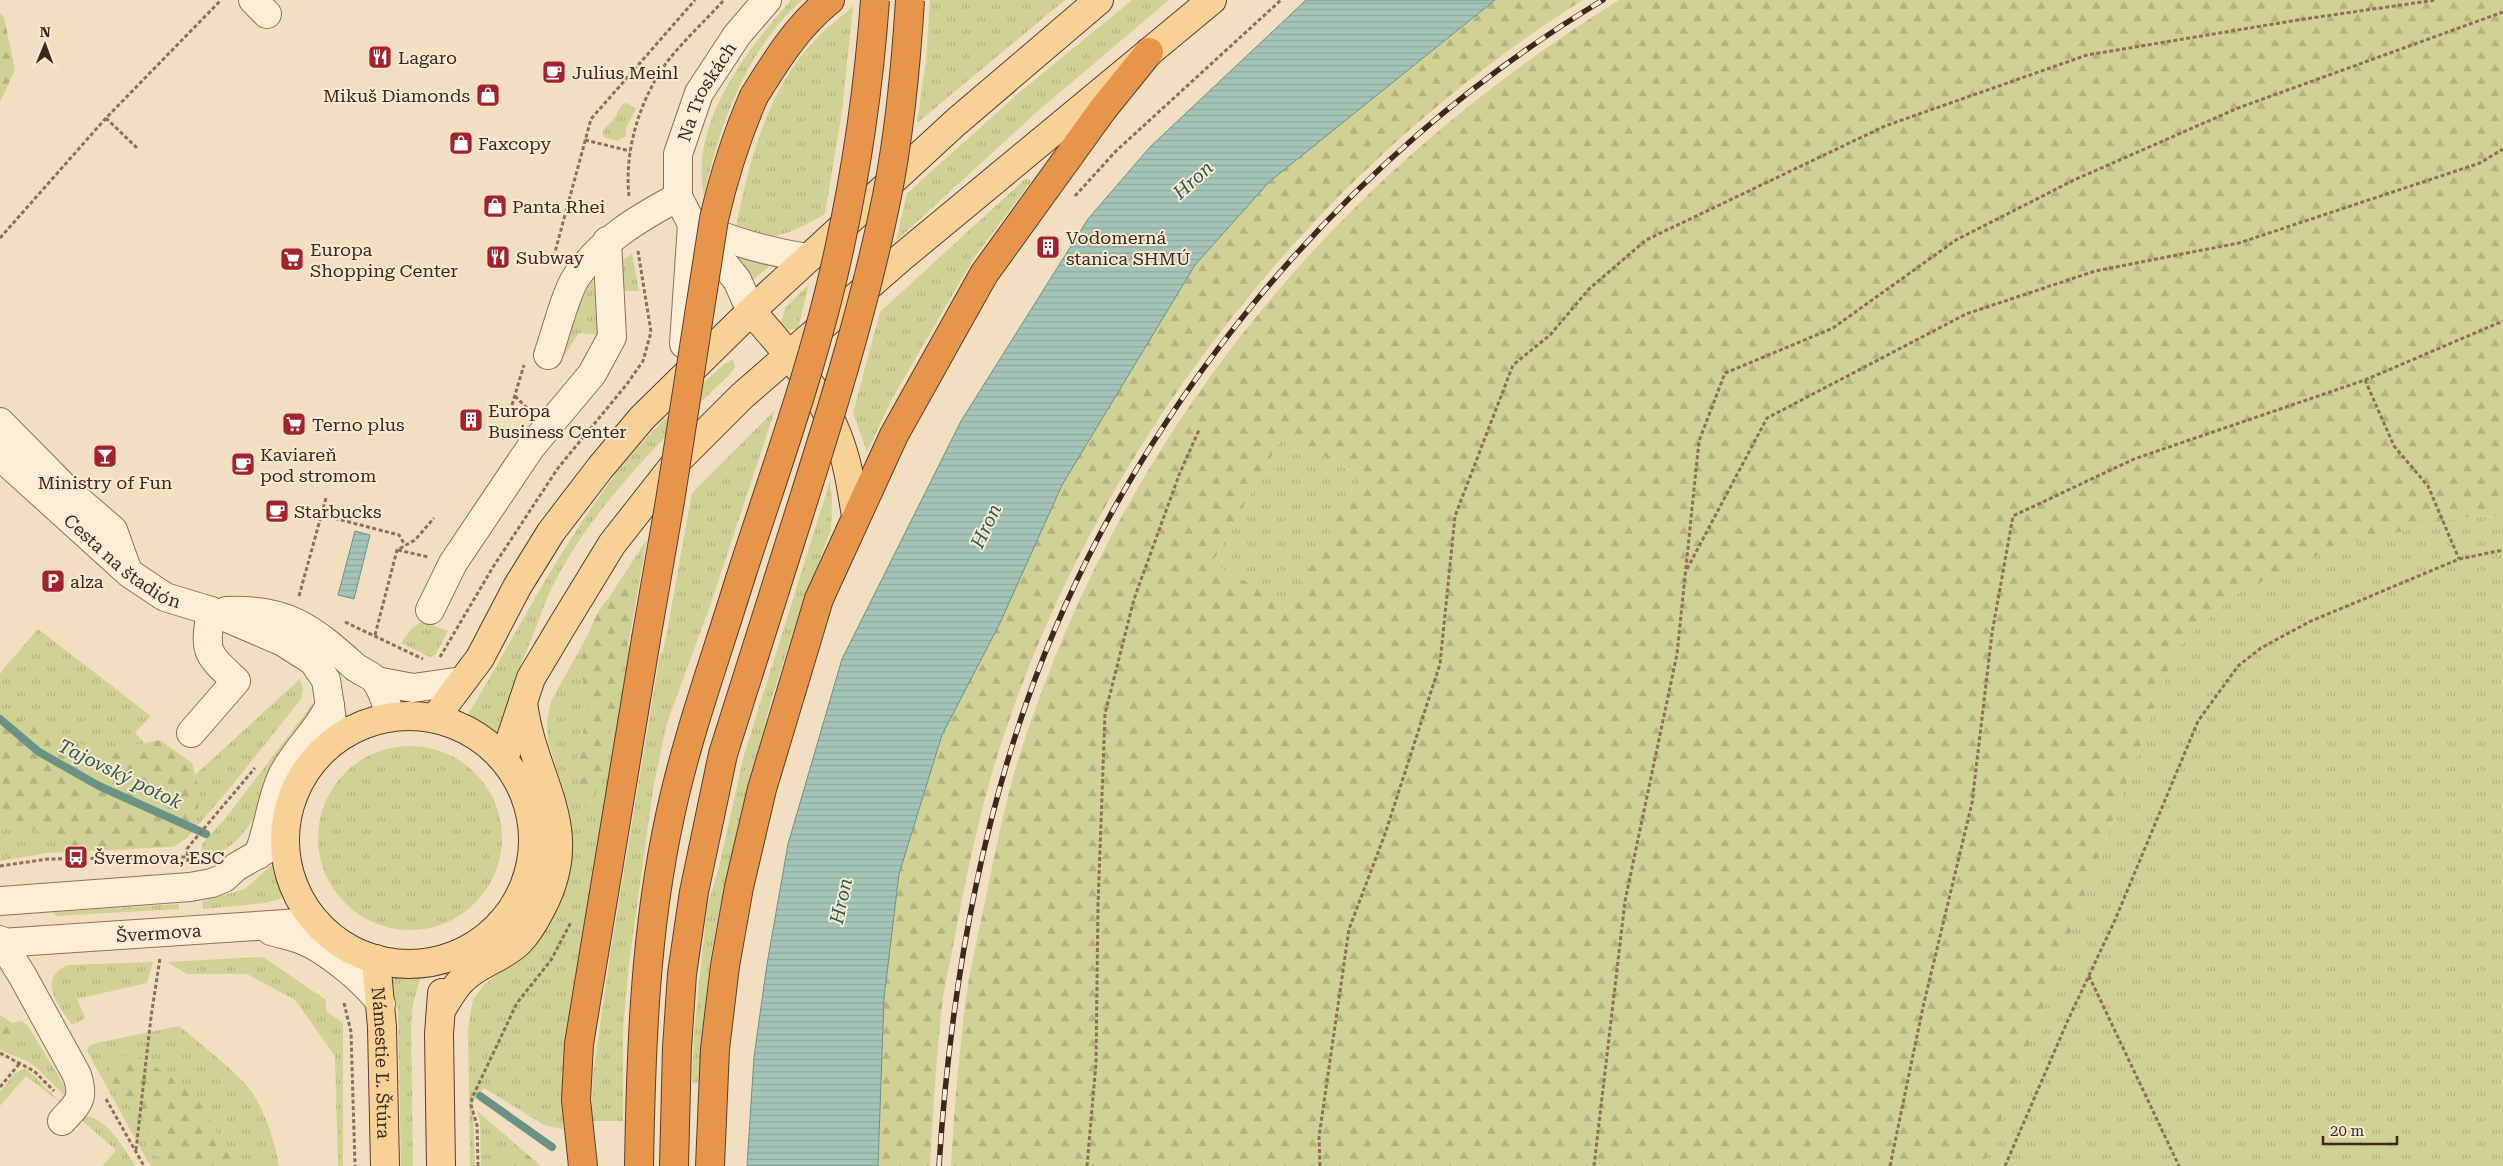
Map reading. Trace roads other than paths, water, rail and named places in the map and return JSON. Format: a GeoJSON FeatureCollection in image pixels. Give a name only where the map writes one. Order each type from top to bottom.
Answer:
{"type":"FeatureCollection","features":[{"type":"Feature","properties":{"kind":"highway"},"geometry":{"type":"LineString","coordinates":[[583,1166],[576,1100],[580,1044],[714,219],[723,177],[736,136],[754,96],[781,52],[814,13],[830,0]]}},
{"type":"Feature","properties":{"kind":"highway"},"geometry":{"type":"LineString","coordinates":[[639,1166],[641,1048],[646,970],[670,816],[690,740],[807,372],[839,251],[862,127],[871,63],[875,0]]}},
{"type":"Feature","properties":{"kind":"highway"},"geometry":{"type":"LineString","coordinates":[[674,1166],[677,1048],[682,974],[694,892],[723,754],[839,386],[873,259],[898,130],[910,0]]}},
{"type":"Feature","properties":{"kind":"highway"},"geometry":{"type":"LineString","coordinates":[[710,1166],[715,1049],[725,966],[739,887],[762,789],[819,600],[856,515],[894,436],[984,274],[1103,109],[1149,52]]}},
{"type":"Feature","properties":{"kind":"main road"},"geometry":{"type":"LineString","coordinates":[[435,718],[480,658],[518,587],[551,532],[624,439],[751,311],[954,123],[1099,0]]}},
{"type":"Feature","properties":{"kind":"main road"},"geometry":{"type":"LineString","coordinates":[[504,759],[531,678],[612,544],[678,460],[742,396],[903,256],[1212,0]]}},
{"type":"Feature","properties":{"kind":"main road"},"geometry":{"type":"LineString","coordinates":[[751,311],[790,356],[832,422],[845,456],[856,515]]}},
{"type":"Feature","properties":{"kind":"main road"},"geometry":{"type":"LineString","coordinates":[[441,1010],[461,980],[520,941],[535,921],[546,899],[556,871],[560,839],[557,822],[526,725],[523,698]]}},
{"type":"Feature","properties":{"kind":"main road"},"geometry":{"type":"LineString","coordinates":[[391,717],[435,718],[468,730],[487,743],[504,759],[524,793],[532,817],[533,854],[527,878],[517,901],[494,930],[474,946],[445,959],[420,964],[404,964],[376,959],[347,948],[316,922],[299,898],[288,869],[284,839],[288,810],[298,785],[312,762],[335,740],[356,728],[391,717]]}},
{"type":"Feature","properties":{"kind":"main road","name":"Námestie Ľ. Štúra"},"geometry":{"type":"LineString","coordinates":[[376,959],[381,1004],[384,1166]]}},
{"type":"Feature","properties":{"kind":"main road"},"geometry":{"type":"LineString","coordinates":[[441,1166],[439,1034],[445,959]]}},
{"type":"Feature","properties":{"kind":"street","name":"Na Troskách"},"geometry":{"type":"LineString","coordinates":[[678,196],[678,154],[699,93],[736,35],[767,0]]}},
{"type":"Feature","properties":{"kind":"street"},"geometry":{"type":"LineString","coordinates":[[536,357],[576,277],[607,241],[632,222],[678,196],[692,224],[737,280],[751,311]]}},
{"type":"Feature","properties":{"kind":"street"},"geometry":{"type":"LineString","coordinates":[[692,224],[730,241],[768,252],[808,258]]}},
{"type":"Feature","properties":{"kind":"street"},"geometry":{"type":"LineString","coordinates":[[682,379],[692,224]]}},
{"type":"Feature","properties":{"kind":"street"},"geometry":{"type":"LineString","coordinates":[[430,610],[453,563],[530,447],[592,374],[612,337],[607,241]]}},
{"type":"Feature","properties":{"kind":"street"},"geometry":{"type":"LineString","coordinates":[[0,422],[70,493],[113,530],[129,572]]}},
{"type":"Feature","properties":{"kind":"street","name":"Cesta na štadión"},"geometry":{"type":"LineString","coordinates":[[0,456],[129,572],[165,597],[211,611],[283,642],[313,661],[326,680],[335,740]]}},
{"type":"Feature","properties":{"kind":"street","name":"Cesta na štadión"},"geometry":{"type":"LineString","coordinates":[[211,611],[252,609],[291,620],[322,637],[357,669],[376,681],[413,688],[462,681]]}},
{"type":"Feature","properties":{"kind":"street"},"geometry":{"type":"LineString","coordinates":[[191,733],[236,681],[210,655],[207,631],[211,611]]}},
{"type":"Feature","properties":{"kind":"street"},"geometry":{"type":"LineString","coordinates":[[376,681],[391,717]]}},
{"type":"Feature","properties":{"kind":"street"},"geometry":{"type":"LineString","coordinates":[[258,855],[266,835],[270,811],[282,776],[300,748],[321,724],[330,705]]}},
{"type":"Feature","properties":{"kind":"street"},"geometry":{"type":"LineString","coordinates":[[0,901],[190,887],[212,883],[224,878],[236,868],[284,839]]}},
{"type":"Feature","properties":{"kind":"street"},"geometry":{"type":"LineString","coordinates":[[38,898],[12,921],[1,942],[77,1075],[82,1090],[80,1101],[67,1115]]}},
{"type":"Feature","properties":{"kind":"street","name":"Švermova"},"geometry":{"type":"LineString","coordinates":[[1,942],[316,922]]}},
{"type":"Feature","properties":{"kind":"street"},"geometry":{"type":"LineString","coordinates":[[253,926],[303,940],[337,962],[365,985],[381,1004]]}},
{"type":"Feature","properties":{"kind":"water","name":"Hron"},"geometry":{"type":"Polygon","coordinates":[[[1306,0],[1495,0],[1269,182],[1195,265],[1062,485],[1000,623],[942,735],[899,874],[884,998],[878,1166],[747,1166],[754,1057],[767,964],[788,844],[842,659],[961,421],[1088,219],[1150,147],[1306,0]]]}},
{"type":"Feature","properties":{"kind":"water"},"geometry":{"type":"Polygon","coordinates":[[[355,531],[370,535],[354,599],[338,595],[355,531]]]}},
{"type":"Feature","properties":{"kind":"waterway","name":"Tajovský potok"},"geometry":{"type":"LineString","coordinates":[[0,719],[39,752],[99,786],[206,834]]}},
{"type":"Feature","properties":{"kind":"waterway","name":"Tajovský potok"},"geometry":{"type":"LineString","coordinates":[[480,1096],[552,1147]]}},
{"type":"Feature","properties":{"kind":"railway"},"geometry":{"type":"LineString","coordinates":[[939,1166],[943,1107],[957,991],[978,875],[992,817],[1026,704],[1069,598],[1122,495],[1184,396],[1254,303],[1332,216],[1417,135],[1507,63],[1603,0]]}},
{"type":"Feature","properties":{"kind":"place","name":"Lagaro"},"geometry":{"type":"Point","coordinates":[380,57]}},
{"type":"Feature","properties":{"kind":"place","name":"Julius Meinl"},"geometry":{"type":"Point","coordinates":[554,72]}},
{"type":"Feature","properties":{"kind":"place","name":"Mikuš Diamonds"},"geometry":{"type":"Point","coordinates":[488,95]}},
{"type":"Feature","properties":{"kind":"place","name":"Faxcopy"},"geometry":{"type":"Point","coordinates":[461,143]}},
{"type":"Feature","properties":{"kind":"place","name":"Panta Rhei"},"geometry":{"type":"Point","coordinates":[495,206]}},
{"type":"Feature","properties":{"kind":"place","name":"Vodomerná stanica SHMÚ"},"geometry":{"type":"Point","coordinates":[1048,247]}},
{"type":"Feature","properties":{"kind":"place","name":"Subway"},"geometry":{"type":"Point","coordinates":[498,257]}},
{"type":"Feature","properties":{"kind":"place","name":"Europa Shopping Center"},"geometry":{"type":"Point","coordinates":[292,259]}},
{"type":"Feature","properties":{"kind":"place","name":"Europa Business Center"},"geometry":{"type":"Point","coordinates":[471,420]}},
{"type":"Feature","properties":{"kind":"place","name":"Terno plus"},"geometry":{"type":"Point","coordinates":[294,424]}},
{"type":"Feature","properties":{"kind":"place","name":"Ministry of Fun"},"geometry":{"type":"Point","coordinates":[105,456]}},
{"type":"Feature","properties":{"kind":"place","name":"Kaviareň pod stromom"},"geometry":{"type":"Point","coordinates":[243,464]}},
{"type":"Feature","properties":{"kind":"place","name":"Starbucks"},"geometry":{"type":"Point","coordinates":[277,511]}},
{"type":"Feature","properties":{"kind":"place","name":"alza"},"geometry":{"type":"Point","coordinates":[53,581]}},
{"type":"Feature","properties":{"kind":"place","name":"Švermova, ESC"},"geometry":{"type":"Point","coordinates":[76,857]}}]}
